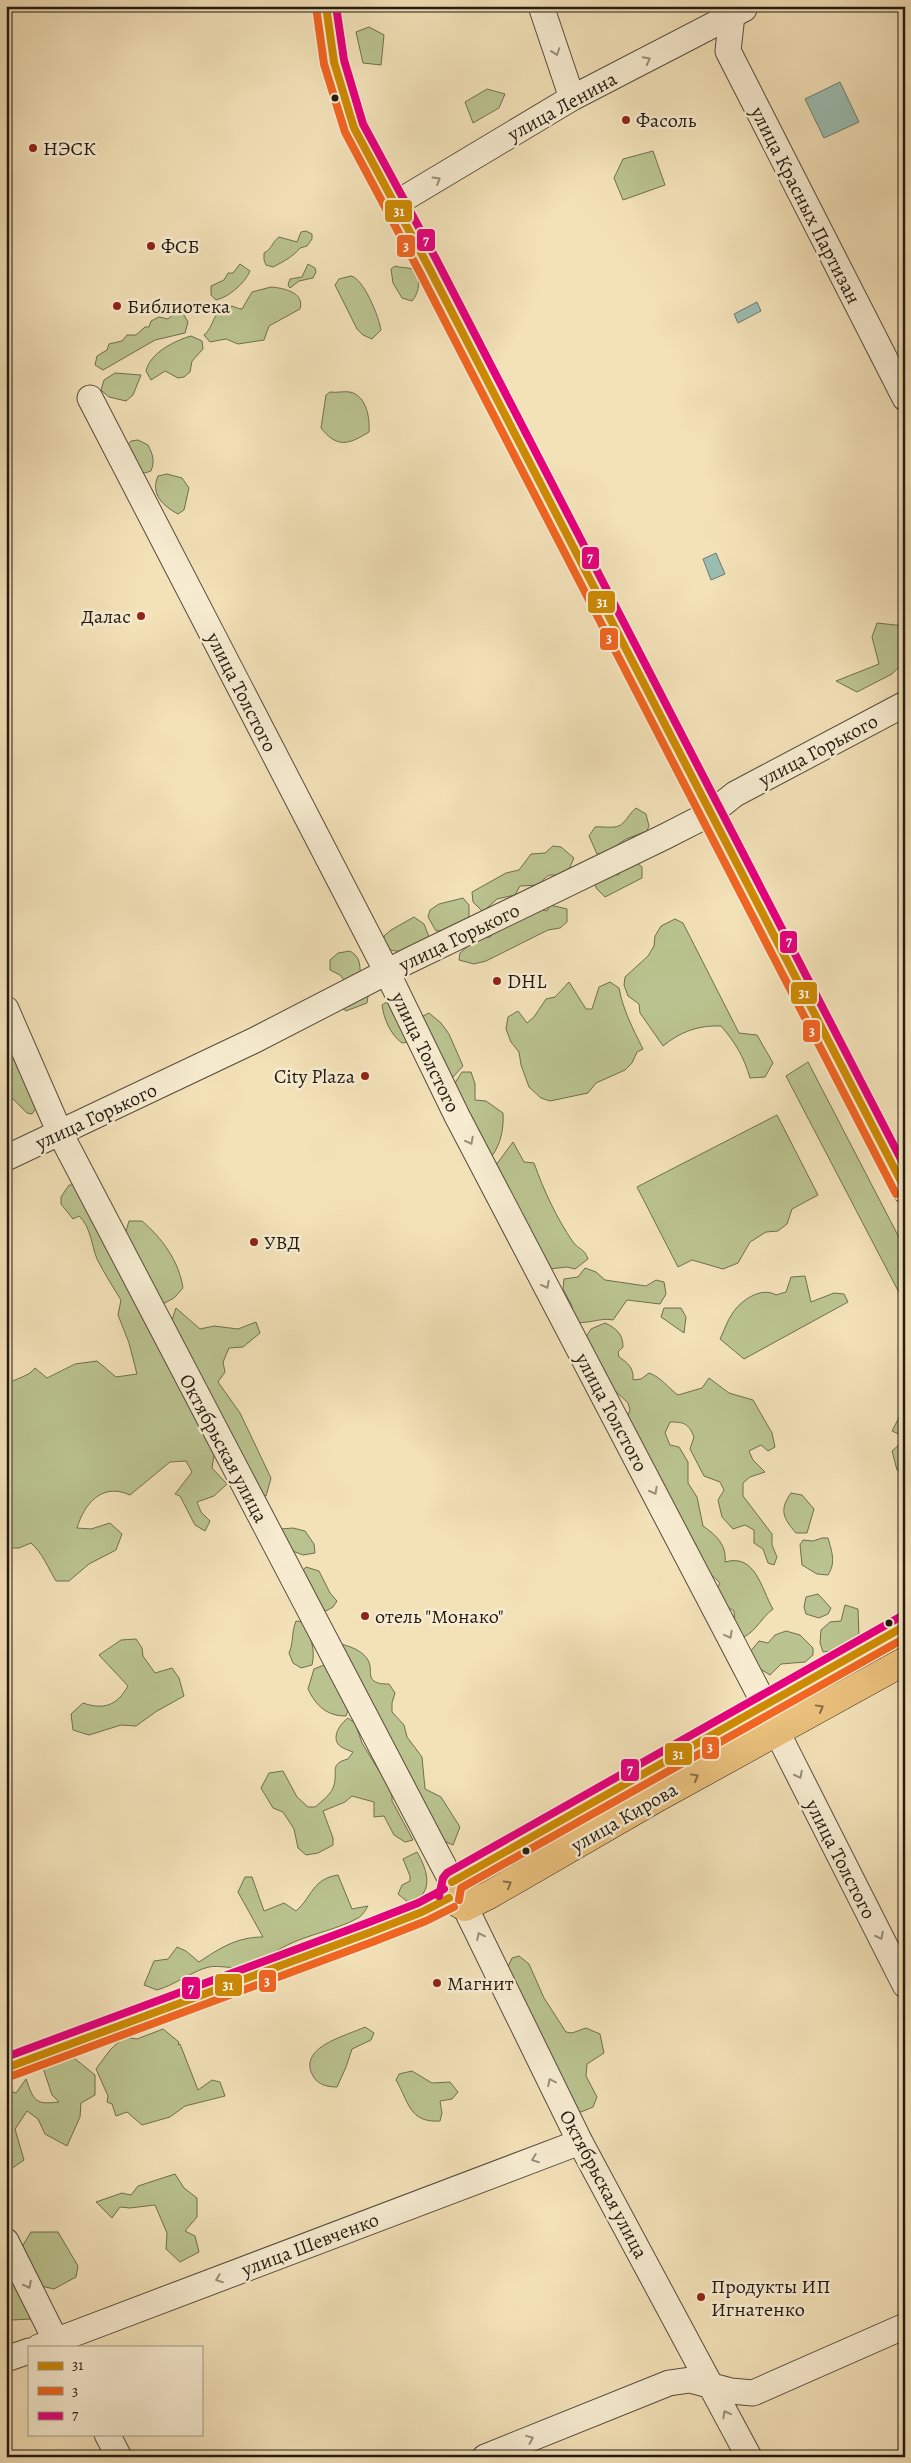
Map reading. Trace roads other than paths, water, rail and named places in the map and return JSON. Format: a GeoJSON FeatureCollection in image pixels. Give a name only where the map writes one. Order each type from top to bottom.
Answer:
{"type":"FeatureCollection","features":[{"type":"Feature","properties":{"kind":"main road"},"geometry":{"type":"LineString","coordinates":[[326,6],[334,62],[354,128],[905,1189]]}},
{"type":"Feature","properties":{"kind":"main road","name":"улица Кирова"},"geometry":{"type":"LineString","coordinates":[[456,1896],[766,1705],[905,1626]]}},
{"type":"Feature","properties":{"kind":"main road","name":"улица Кирова"},"geometry":{"type":"LineString","coordinates":[[6,2068],[422,1912],[777,1732],[905,1661]]}},
{"type":"Feature","properties":{"kind":"street"},"geometry":{"type":"LineString","coordinates":[[541,6],[572,98]]}},
{"type":"Feature","properties":{"kind":"street","name":"улица Ленина"},"geometry":{"type":"LineString","coordinates":[[395,204],[572,98],[738,9]]}},
{"type":"Feature","properties":{"kind":"street","name":"улица Красных Партизан"},"geometry":{"type":"LineString","coordinates":[[738,9],[728,51],[905,398]]}},
{"type":"Feature","properties":{"kind":"street","name":"улица Толстого"},"geometry":{"type":"LineString","coordinates":[[90,398],[387,972],[457,1116],[766,1705]]}},
{"type":"Feature","properties":{"kind":"street","name":"улица Горького"},"geometry":{"type":"LineString","coordinates":[[6,1158],[255,1040],[387,972],[711,813],[736,794],[905,704]]}},
{"type":"Feature","properties":{"kind":"street","name":"Октябрьская улица"},"geometry":{"type":"LineString","coordinates":[[6,1009],[60,1133],[456,1896],[580,2142],[750,2457]]}},
{"type":"Feature","properties":{"kind":"street","name":"улица Толстого"},"geometry":{"type":"LineString","coordinates":[[777,1732],[905,1985]]}},
{"type":"Feature","properties":{"kind":"street","name":"улица Шевченко"},"geometry":{"type":"LineString","coordinates":[[51,2345],[580,2142]]}},
{"type":"Feature","properties":{"kind":"street"},"geometry":{"type":"LineString","coordinates":[[6,2241],[51,2345]]}},
{"type":"Feature","properties":{"kind":"street"},"geometry":{"type":"LineString","coordinates":[[485,2457],[669,2383],[690,2380],[711,2386],[753,2393],[905,2326]]}},
{"type":"Feature","properties":{"kind":"street"},"geometry":{"type":"LineString","coordinates":[[6,2359],[28,2350]]}},
{"type":"Feature","properties":{"kind":"street"},"geometry":{"type":"LineString","coordinates":[[108,2436],[119,2457]]}},
{"type":"Feature","properties":{"kind":"water"},"geometry":{"type":"Polygon","coordinates":[[[840,82],[859,122],[824,138],[805,99],[840,82]]]}},
{"type":"Feature","properties":{"kind":"water"},"geometry":{"type":"Polygon","coordinates":[[[757,302],[761,311],[738,323],[734,314],[757,302]]]}},
{"type":"Feature","properties":{"kind":"water"},"geometry":{"type":"Polygon","coordinates":[[[716,553],[725,574],[711,580],[703,559],[716,553]]]}},
{"type":"Feature","properties":{"kind":"place","name":"Фасоль"},"geometry":{"type":"Point","coordinates":[626,120]}},
{"type":"Feature","properties":{"kind":"place","name":"НЭСК"},"geometry":{"type":"Point","coordinates":[33,148]}},
{"type":"Feature","properties":{"kind":"place","name":"ФСБ"},"geometry":{"type":"Point","coordinates":[151,246]}},
{"type":"Feature","properties":{"kind":"place","name":"Библиотека"},"geometry":{"type":"Point","coordinates":[117,306]}},
{"type":"Feature","properties":{"kind":"place","name":"Далас"},"geometry":{"type":"Point","coordinates":[141,616]}},
{"type":"Feature","properties":{"kind":"place","name":"DHL"},"geometry":{"type":"Point","coordinates":[497,981]}},
{"type":"Feature","properties":{"kind":"place","name":"City Plaza"},"geometry":{"type":"Point","coordinates":[365,1076]}},
{"type":"Feature","properties":{"kind":"place","name":"УВД"},"geometry":{"type":"Point","coordinates":[254,1242]}},
{"type":"Feature","properties":{"kind":"place","name":"отель \"Монако\""},"geometry":{"type":"Point","coordinates":[365,1616]}},
{"type":"Feature","properties":{"kind":"place","name":"Магнит"},"geometry":{"type":"Point","coordinates":[437,1983]}},
{"type":"Feature","properties":{"kind":"place","name":"Продукты ИП Игнатенко"},"geometry":{"type":"Point","coordinates":[701,2297]}}]}
